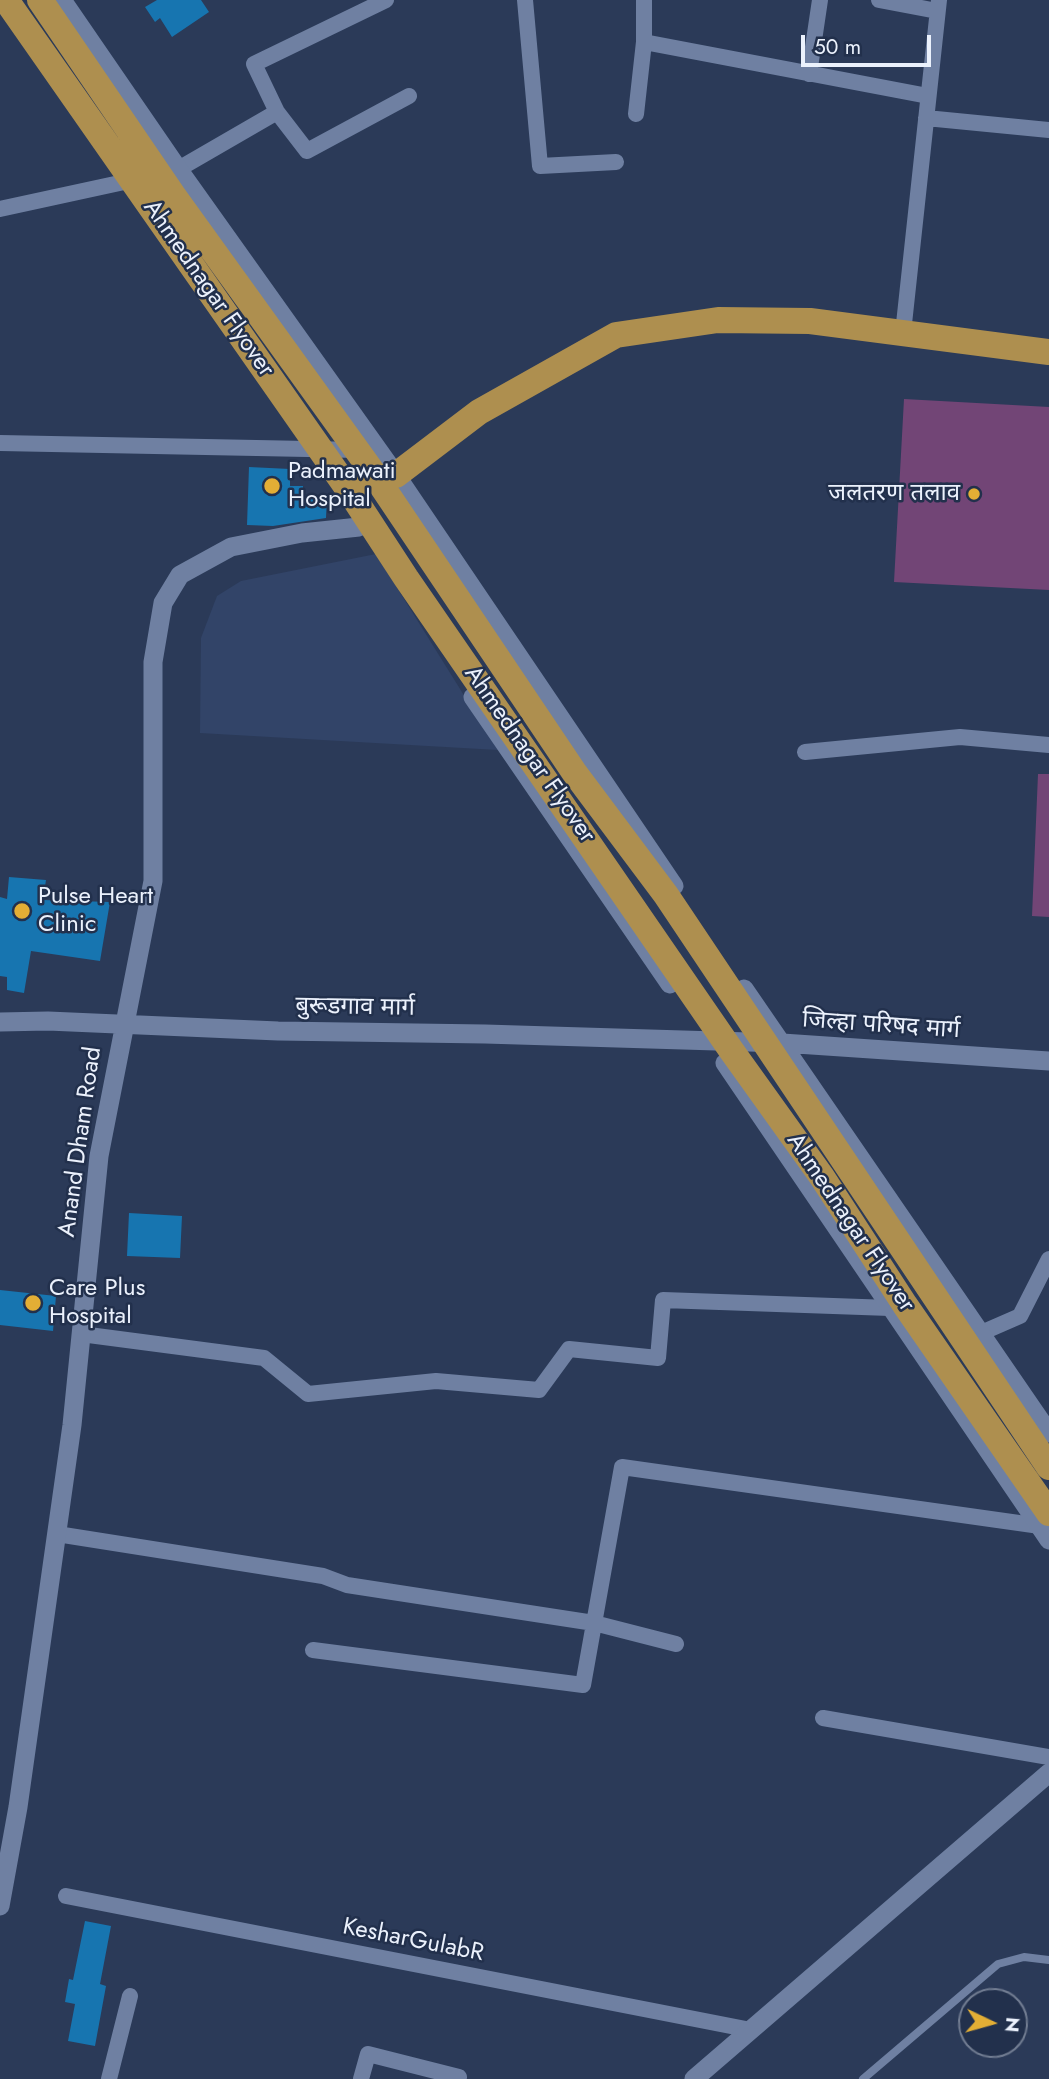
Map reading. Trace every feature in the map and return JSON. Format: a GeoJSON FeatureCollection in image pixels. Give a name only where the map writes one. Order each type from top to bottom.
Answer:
{"type":"FeatureCollection","features":[{"type":"Feature","properties":{"kind":"highway","name":"Ahmednagar Flyover"},"geometry":{"type":"LineString","coordinates":[[6,0],[822,1177],[1046,1526]]}},
{"type":"Feature","properties":{"kind":"highway","name":"Ahmednagar Flyover"},"geometry":{"type":"LineString","coordinates":[[40,0],[173,195],[369,467],[574,772],[666,895],[1049,1467]]}},
{"type":"Feature","properties":{"kind":"highway"},"geometry":{"type":"LineString","coordinates":[[331,484],[396,475],[479,412],[616,335],[718,320],[810,321],[1049,352]]}},
{"type":"Feature","properties":{"kind":"street"},"geometry":{"type":"LineString","coordinates":[[62,0],[178,169],[396,475],[1049,1433]]}},
{"type":"Feature","properties":{"kind":"street"},"geometry":{"type":"LineString","coordinates":[[386,0],[254,64],[277,112],[307,151],[409,96]]}},
{"type":"Feature","properties":{"kind":"street"},"geometry":{"type":"LineString","coordinates":[[525,0],[540,166],[616,162]]}},
{"type":"Feature","properties":{"kind":"street"},"geometry":{"type":"LineString","coordinates":[[636,114],[644,42],[644,0]]}},
{"type":"Feature","properties":{"kind":"street"},"geometry":{"type":"LineString","coordinates":[[810,74],[820,0]]}},
{"type":"Feature","properties":{"kind":"street"},"geometry":{"type":"LineString","coordinates":[[879,0],[938,6],[903,333]]}},
{"type":"Feature","properties":{"kind":"street"},"geometry":{"type":"LineString","coordinates":[[0,13],[309,450],[519,766],[710,1041],[890,1308],[1046,1526]]}},
{"type":"Feature","properties":{"kind":"street"},"geometry":{"type":"LineString","coordinates":[[644,42],[928,96]]}},
{"type":"Feature","properties":{"kind":"street"},"geometry":{"type":"LineString","coordinates":[[0,209],[178,169],[277,112]]}},
{"type":"Feature","properties":{"kind":"street"},"geometry":{"type":"LineString","coordinates":[[926,118],[1049,130]]}},
{"type":"Feature","properties":{"kind":"street"},"geometry":{"type":"LineString","coordinates":[[0,443],[376,449]]}},
{"type":"Feature","properties":{"kind":"street","name":"Anand Dham Road"},"geometry":{"type":"LineString","coordinates":[[0,1906],[5,1850],[57,1534],[72,1425],[99,1156],[153,881],[153,662],[163,603],[180,575],[232,547],[302,533],[359,527]]}},
{"type":"Feature","properties":{"kind":"street"},"geometry":{"type":"LineString","coordinates":[[805,752],[960,737],[1049,745]]}},
{"type":"Feature","properties":{"kind":"street","name":"बुरूडगाव मार्ग"},"geometry":{"type":"LineString","coordinates":[[0,1022],[710,1041]]}},
{"type":"Feature","properties":{"kind":"street","name":"जिल्हा परिषद मार्ग"},"geometry":{"type":"LineString","coordinates":[[710,1041],[1049,1061]]}},
{"type":"Feature","properties":{"kind":"street"},"geometry":{"type":"LineString","coordinates":[[981,1334],[1020,1316],[1049,1259]]}},
{"type":"Feature","properties":{"kind":"street"},"geometry":{"type":"LineString","coordinates":[[81,1334],[264,1358],[308,1394],[436,1381],[539,1390],[569,1349],[658,1358],[663,1300],[890,1308]]}},
{"type":"Feature","properties":{"kind":"street"},"geometry":{"type":"LineString","coordinates":[[313,1650],[583,1685],[622,1467],[1046,1526]]}},
{"type":"Feature","properties":{"kind":"street"},"geometry":{"type":"LineString","coordinates":[[57,1534],[323,1576],[347,1585],[594,1623],[676,1644]]}},
{"type":"Feature","properties":{"kind":"street"},"geometry":{"type":"LineString","coordinates":[[823,1718],[1049,1758]]}},
{"type":"Feature","properties":{"kind":"street"},"geometry":{"type":"LineString","coordinates":[[694,2079],[1049,1773]]}},
{"type":"Feature","properties":{"kind":"street","name":"KesharGulabR"},"geometry":{"type":"LineString","coordinates":[[66,1896],[751,2030]]}},
{"type":"Feature","properties":{"kind":"street"},"geometry":{"type":"LineString","coordinates":[[109,2079],[130,1996]]}},
{"type":"Feature","properties":{"kind":"street"},"geometry":{"type":"LineString","coordinates":[[361,2079],[368,2054],[459,2077]]}},
{"type":"Feature","properties":{"kind":"lane"},"geometry":{"type":"LineString","coordinates":[[863,2079],[998,1964],[1024,1957],[1049,1960]]}},
{"type":"Feature","properties":{"kind":"shaded area","name":"जलतरण तलाव"},"geometry":{"type":"Polygon","coordinates":[[[904,399],[1049,407],[1049,590],[894,582],[904,399]]]}},
{"type":"Feature","properties":{"kind":"shaded area"},"geometry":{"type":"Polygon","coordinates":[[[376,554],[498,750],[200,733],[201,638],[217,596],[241,581],[376,554]]]}},
{"type":"Feature","properties":{"kind":"shaded area"},"geometry":{"type":"Polygon","coordinates":[[[1038,774],[1049,774],[1049,917],[1032,916],[1038,774]]]}},
{"type":"Feature","properties":{"kind":"building"},"geometry":{"type":"Polygon","coordinates":[[[157,0],[201,0],[209,12],[172,37],[160,18],[155,22],[145,7],[157,0]]]}},
{"type":"Feature","properties":{"kind":"building"},"geometry":{"type":"Polygon","coordinates":[[[249,467],[290,469],[290,486],[303,486],[303,495],[327,496],[326,518],[273,526],[247,525],[249,467]]]}},
{"type":"Feature","properties":{"kind":"building"},"geometry":{"type":"Polygon","coordinates":[[[9,877],[46,880],[43,900],[110,902],[100,961],[31,951],[24,993],[7,990],[7,977],[0,976],[0,897],[7,899],[9,877]]]}},
{"type":"Feature","properties":{"kind":"building"},"geometry":{"type":"Polygon","coordinates":[[[129,1213],[182,1216],[180,1258],[127,1256],[129,1213]]]}},
{"type":"Feature","properties":{"kind":"building"},"geometry":{"type":"Polygon","coordinates":[[[0,1290],[56,1296],[53,1331],[0,1325],[0,1290]]]}},
{"type":"Feature","properties":{"kind":"building"},"geometry":{"type":"Polygon","coordinates":[[[85,1921],[111,1926],[100,1984],[106,1986],[95,2046],[68,2041],[75,2004],[65,2002],[69,1979],[73,1980],[85,1921]]]}},
{"type":"Feature","properties":{"kind":"place","name":"Padmawati Hospital"},"geometry":{"type":"Point","coordinates":[272,486]}},
{"type":"Feature","properties":{"kind":"place","name":"जलतरण तलाव"},"geometry":{"type":"Point","coordinates":[974,494]}},
{"type":"Feature","properties":{"kind":"place","name":"Pulse Heart Clinic"},"geometry":{"type":"Point","coordinates":[22,911]}},
{"type":"Feature","properties":{"kind":"place","name":"Care Plus Hospital"},"geometry":{"type":"Point","coordinates":[33,1303]}}]}
